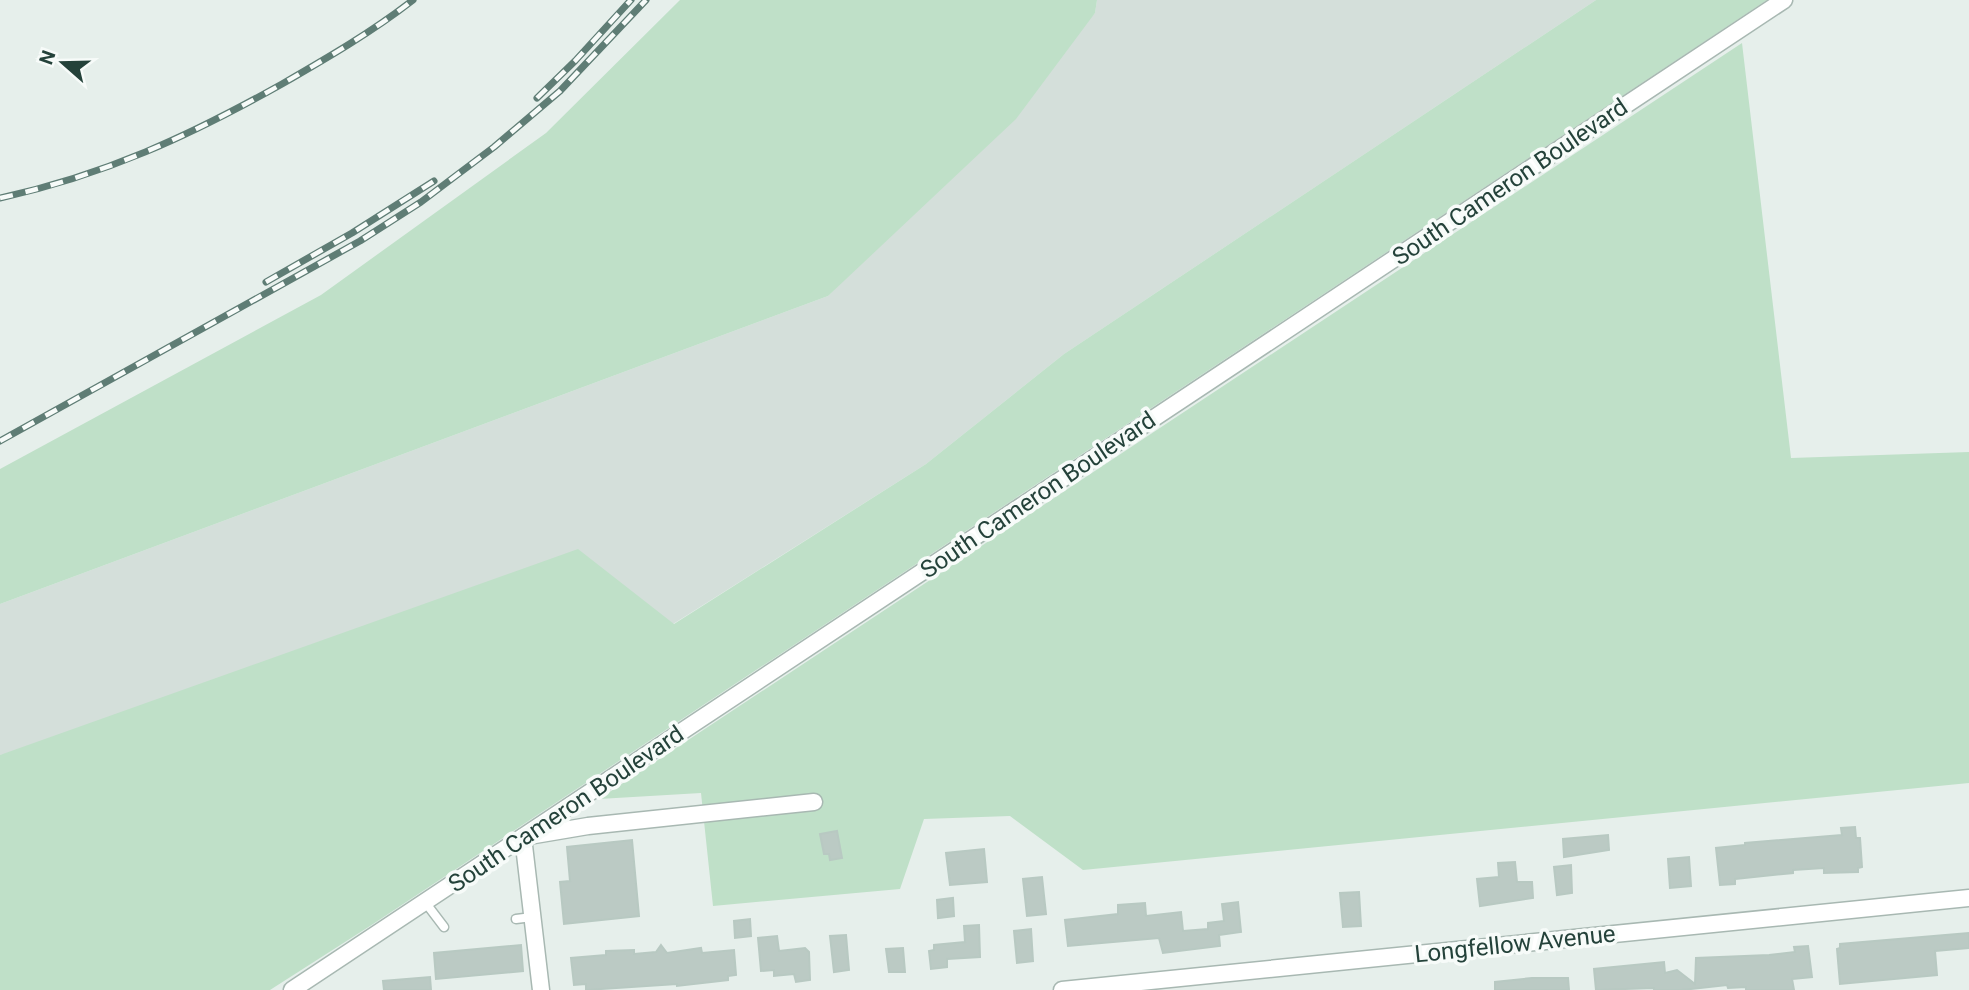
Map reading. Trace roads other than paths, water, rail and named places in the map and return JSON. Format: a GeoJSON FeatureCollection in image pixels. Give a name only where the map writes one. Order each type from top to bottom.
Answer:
{"type":"FeatureCollection","features":[{"type":"Feature","properties":{"kind":"street","name":"South Cameron Boulevard"},"geometry":{"type":"LineString","coordinates":[[292,990],[1784,0]]}},
{"type":"Feature","properties":{"kind":"street"},"geometry":{"type":"LineString","coordinates":[[541,990],[524,918],[523,837],[588,826],[814,803]]}},
{"type":"Feature","properties":{"kind":"street","name":"Longfellow Avenue"},"geometry":{"type":"LineString","coordinates":[[1062,990],[1969,898]]}},
{"type":"Feature","properties":{"kind":"lane"},"geometry":{"type":"LineString","coordinates":[[425,902],[444,927]]}},
{"type":"Feature","properties":{"kind":"railway"},"geometry":{"type":"LineString","coordinates":[[0,198],[111,166],[180,137],[316,64],[413,0]]}},
{"type":"Feature","properties":{"kind":"railway"},"geometry":{"type":"LineString","coordinates":[[537,98],[631,0]]}},
{"type":"Feature","properties":{"kind":"railway"},"geometry":{"type":"LineString","coordinates":[[0,441],[360,241],[421,202],[494,147],[560,91],[646,0]]}},
{"type":"Feature","properties":{"kind":"railway"},"geometry":{"type":"LineString","coordinates":[[266,282],[352,233],[434,181]]}}]}
